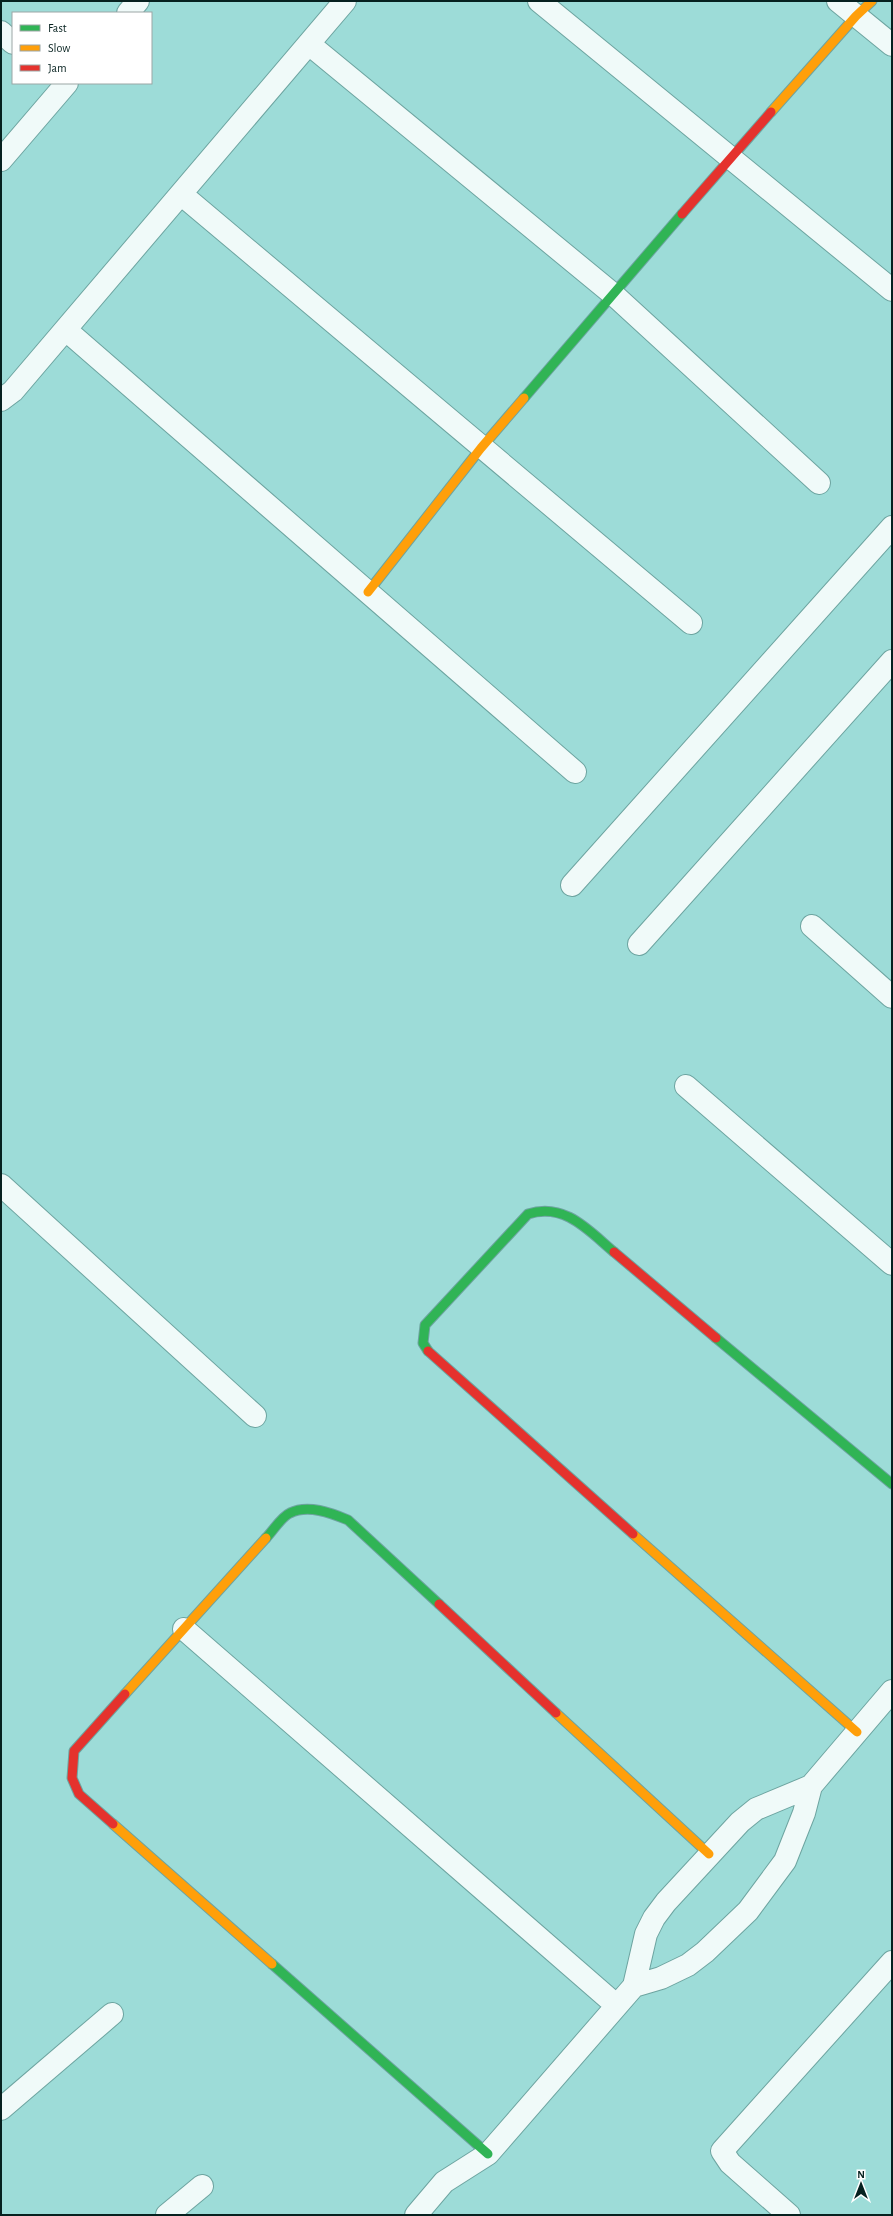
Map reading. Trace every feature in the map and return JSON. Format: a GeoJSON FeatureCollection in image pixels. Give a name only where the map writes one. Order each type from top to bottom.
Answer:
{"type":"FeatureCollection","features":[{"type":"Feature","properties":{"kind":"street"},"geometry":{"type":"LineString","coordinates":[[1,400],[13,391],[66,330],[346,1]]}},
{"type":"Feature","properties":{"kind":"street"},"geometry":{"type":"LineString","coordinates":[[539,1],[892,290]]}},
{"type":"Feature","properties":{"kind":"street"},"geometry":{"type":"LineString","coordinates":[[838,1],[892,45]]}},
{"type":"Feature","properties":{"kind":"street"},"geometry":{"type":"LineString","coordinates":[[368,592],[481,448],[730,158],[856,16],[872,1]]}},
{"type":"Feature","properties":{"kind":"street"},"geometry":{"type":"LineString","coordinates":[[1,32],[12,42]]}},
{"type":"Feature","properties":{"kind":"street"},"geometry":{"type":"LineString","coordinates":[[309,44],[614,294],[819,483]]}},
{"type":"Feature","properties":{"kind":"street"},"geometry":{"type":"LineString","coordinates":[[1,160],[64,84]]}},
{"type":"Feature","properties":{"kind":"street"},"geometry":{"type":"LineString","coordinates":[[181,194],[481,448],[691,623]]}},
{"type":"Feature","properties":{"kind":"street"},"geometry":{"type":"LineString","coordinates":[[66,330],[575,772]]}},
{"type":"Feature","properties":{"kind":"street"},"geometry":{"type":"LineString","coordinates":[[572,885],[892,527]]}},
{"type":"Feature","properties":{"kind":"street"},"geometry":{"type":"LineString","coordinates":[[639,944],[892,661]]}},
{"type":"Feature","properties":{"kind":"street"},"geometry":{"type":"LineString","coordinates":[[812,926],[892,997]]}},
{"type":"Feature","properties":{"kind":"street"},"geometry":{"type":"LineString","coordinates":[[686,1086],[892,1264]]}},
{"type":"Feature","properties":{"kind":"street"},"geometry":{"type":"LineString","coordinates":[[1,1185],[255,1416]]}},
{"type":"Feature","properties":{"kind":"street"},"geometry":{"type":"LineString","coordinates":[[857,1732],[428,1352],[423,1343],[425,1325],[528,1214],[540,1209],[555,1211],[572,1217],[892,1484]]}},
{"type":"Feature","properties":{"kind":"street"},"geometry":{"type":"LineString","coordinates":[[488,2154],[79,1794],[72,1778],[74,1751],[289,1514],[304,1509],[321,1509],[348,1520],[709,1854]]}},
{"type":"Feature","properties":{"kind":"street"},"geometry":{"type":"LineString","coordinates":[[184,1629],[616,2005]]}},
{"type":"Feature","properties":{"kind":"street"},"geometry":{"type":"LineString","coordinates":[[634,1986],[646,1934],[654,1918],[709,1854],[740,1822],[756,1809],[810,1786],[892,1691]]}},
{"type":"Feature","properties":{"kind":"street"},"geometry":{"type":"LineString","coordinates":[[416,2215],[444,2182],[488,2154],[634,1986],[661,1978],[688,1965],[706,1952],[748,1911],[785,1861],[804,1813],[810,1786]]}},
{"type":"Feature","properties":{"kind":"street"},"geometry":{"type":"LineString","coordinates":[[789,2215],[730,2163],[722,2151],[892,1962]]}},
{"type":"Feature","properties":{"kind":"street"},"geometry":{"type":"LineString","coordinates":[[1,2109],[112,2014]]}},
{"type":"Feature","properties":{"kind":"street"},"geometry":{"type":"LineString","coordinates":[[167,2215],[202,2186]]}},
{"type":"Feature","properties":{"kind":"traffic: fast"},"geometry":{"type":"LineString","coordinates":[[524,398],[682,214]]}},
{"type":"Feature","properties":{"kind":"traffic: fast"},"geometry":{"type":"LineString","coordinates":[[428,1351],[423,1343],[425,1325],[528,1214],[541,1211],[565,1215],[586,1228],[614,1252]]}},
{"type":"Feature","properties":{"kind":"traffic: fast"},"geometry":{"type":"LineString","coordinates":[[716,1338],[892,1484]]}},
{"type":"Feature","properties":{"kind":"traffic: fast"},"geometry":{"type":"LineString","coordinates":[[266,1538],[283,1518],[297,1510],[319,1510],[341,1517],[348,1520],[439,1604]]}},
{"type":"Feature","properties":{"kind":"traffic: fast"},"geometry":{"type":"LineString","coordinates":[[272,1964],[488,2154]]}},
{"type":"Feature","properties":{"kind":"traffic: slow"},"geometry":{"type":"LineString","coordinates":[[771,112],[856,16],[872,1]]}},
{"type":"Feature","properties":{"kind":"traffic: slow"},"geometry":{"type":"LineString","coordinates":[[368,592],[481,448],[524,398]]}},
{"type":"Feature","properties":{"kind":"traffic: slow"},"geometry":{"type":"LineString","coordinates":[[633,1534],[857,1732]]}},
{"type":"Feature","properties":{"kind":"traffic: slow"},"geometry":{"type":"LineString","coordinates":[[125,1694],[266,1538]]}},
{"type":"Feature","properties":{"kind":"traffic: slow"},"geometry":{"type":"LineString","coordinates":[[556,1713],[709,1854]]}},
{"type":"Feature","properties":{"kind":"traffic: slow"},"geometry":{"type":"LineString","coordinates":[[113,1824],[272,1964]]}},
{"type":"Feature","properties":{"kind":"traffic: jam"},"geometry":{"type":"LineString","coordinates":[[682,214],[771,112]]}},
{"type":"Feature","properties":{"kind":"traffic: jam"},"geometry":{"type":"LineString","coordinates":[[614,1252],[716,1338]]}},
{"type":"Feature","properties":{"kind":"traffic: jam"},"geometry":{"type":"LineString","coordinates":[[428,1351],[633,1534]]}},
{"type":"Feature","properties":{"kind":"traffic: jam"},"geometry":{"type":"LineString","coordinates":[[439,1604],[556,1713]]}},
{"type":"Feature","properties":{"kind":"traffic: jam"},"geometry":{"type":"LineString","coordinates":[[113,1824],[79,1794],[72,1778],[74,1751],[125,1694]]}}]}
